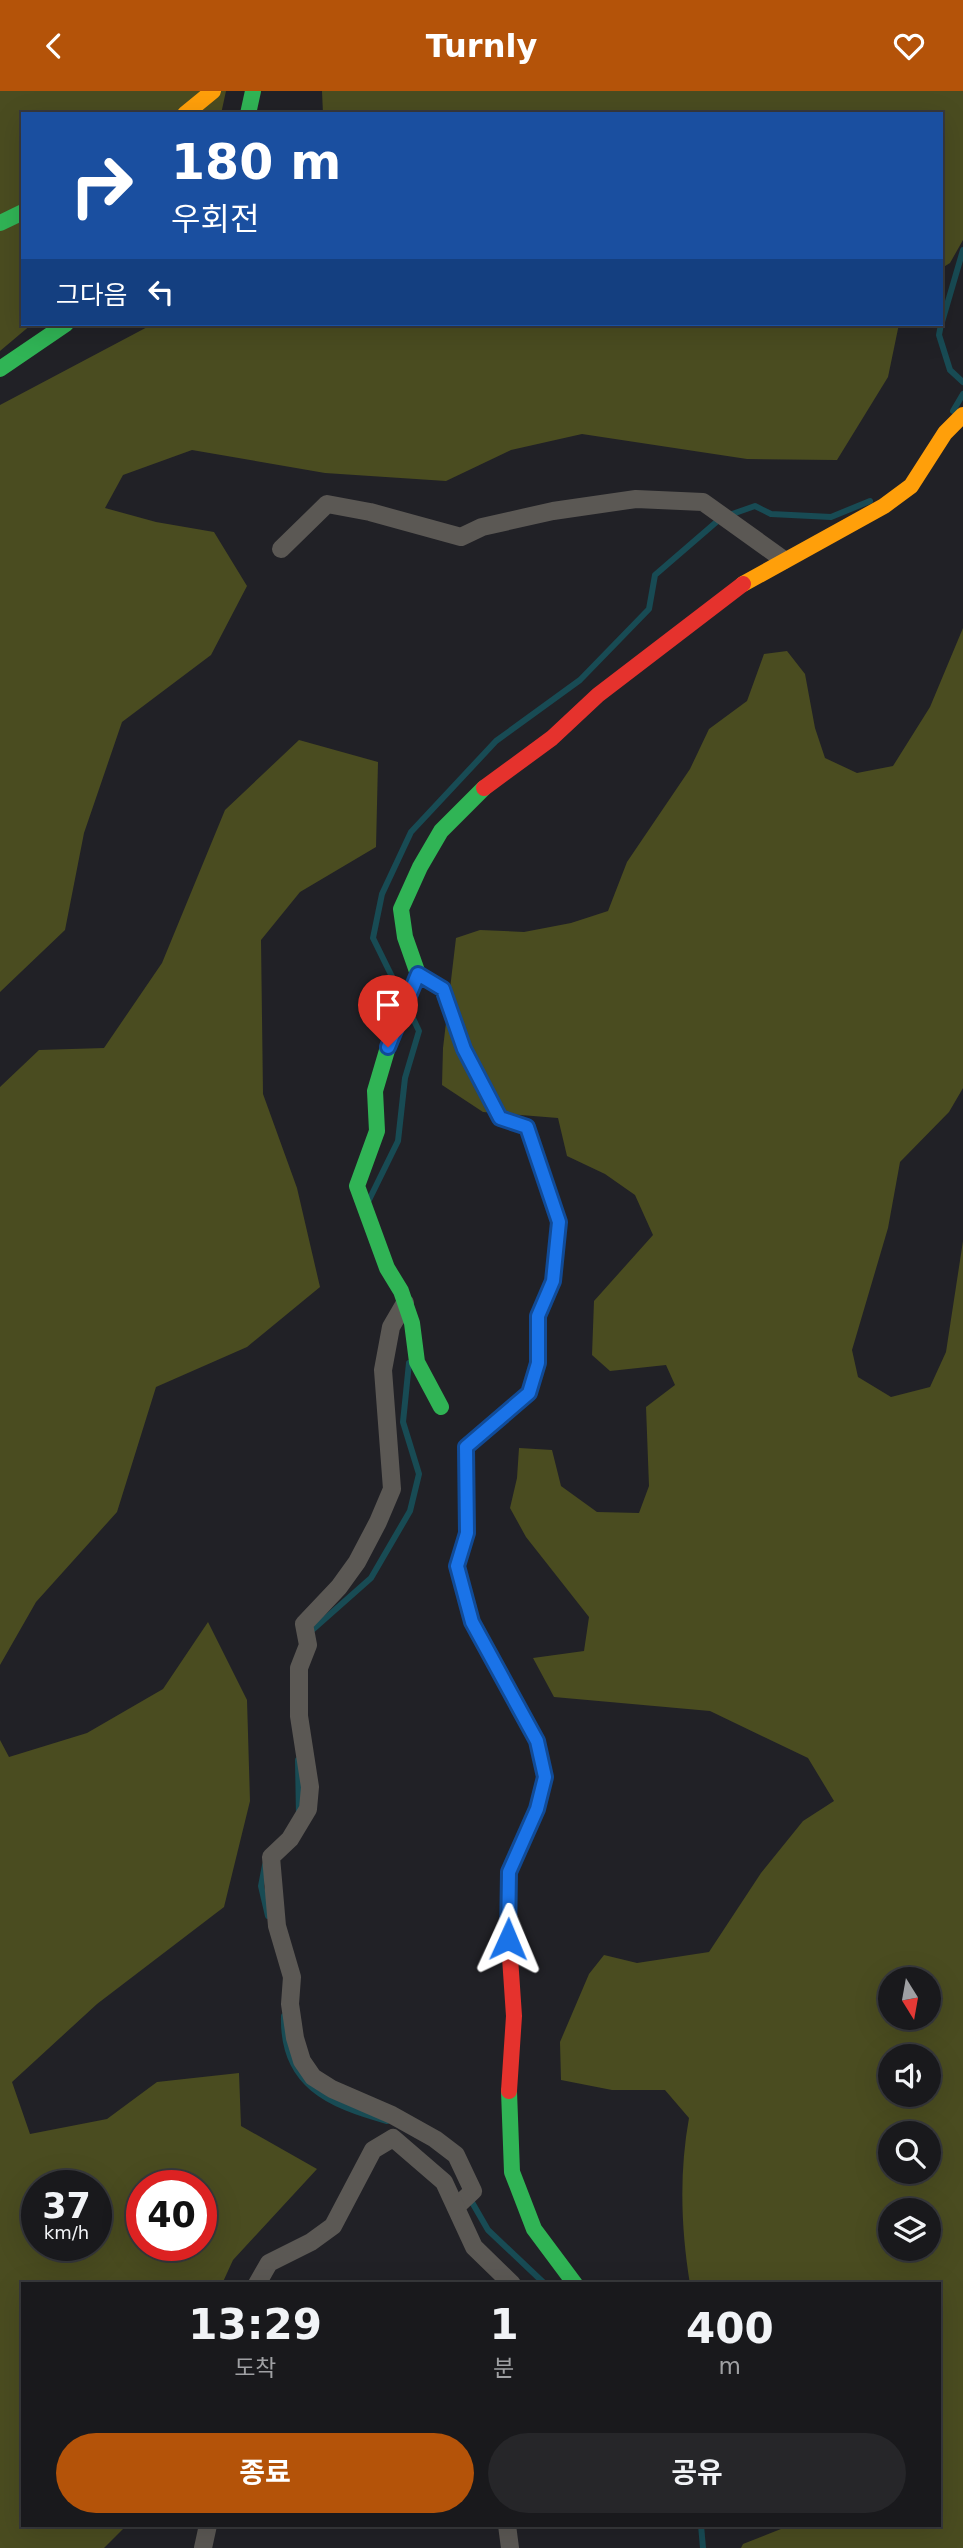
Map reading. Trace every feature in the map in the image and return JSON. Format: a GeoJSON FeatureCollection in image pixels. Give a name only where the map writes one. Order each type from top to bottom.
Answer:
{"type":"FeatureCollection","features":[{"type":"Feature","properties":{"kind":"street"},"geometry":{"type":"LineString","coordinates":[[187,112],[213,91]]}},
{"type":"Feature","properties":{"kind":"street"},"geometry":{"type":"LineString","coordinates":[[248,112],[253,91]]}},
{"type":"Feature","properties":{"kind":"street"},"geometry":{"type":"LineString","coordinates":[[0,223],[21,213]]}},
{"type":"Feature","properties":{"kind":"street"},"geometry":{"type":"LineString","coordinates":[[0,369],[63,326]]}},
{"type":"Feature","properties":{"kind":"street"},"geometry":{"type":"LineString","coordinates":[[441,1407],[416,1362],[412,1323],[382,1256],[357,1186],[377,1131],[375,1091],[388,1047],[418,975],[405,937],[401,909],[420,867],[441,831],[486,786],[552,738],[598,695],[743,584],[884,506],[911,486],[945,433],[962,419]]}},
{"type":"Feature","properties":{"kind":"street"},"geometry":{"type":"LineString","coordinates":[[281,549],[327,504],[370,512],[461,537],[482,527],[541,514],[636,499],[703,502],[784,560]]}},
{"type":"Feature","properties":{"kind":"street"},"geometry":{"type":"LineString","coordinates":[[418,975],[443,989],[464,1049],[500,1118],[527,1127],[559,1222],[553,1281],[538,1316],[538,1363],[529,1393],[466,1447],[467,1533],[457,1566],[472,1622],[537,1741],[545,1777],[537,1809],[509,1872],[508,1939],[514,2016],[508,2110],[512,2172],[534,2229],[574,2282]]}},
{"type":"Feature","properties":{"kind":"street"},"geometry":{"type":"LineString","coordinates":[[405,1303],[391,1327],[383,1370],[392,1489],[379,1523],[357,1562],[339,1587],[304,1625],[309,1644],[299,1668],[299,1716],[310,1787],[308,1809],[290,1839],[271,1857],[277,1926],[292,1977],[290,2004],[295,2038],[302,2061],[313,2077],[332,2089],[393,2115],[456,2155],[473,2190],[457,2206]]}},
{"type":"Feature","properties":{"kind":"street"},"geometry":{"type":"LineString","coordinates":[[258,2282],[269,2263],[311,2242],[332,2226],[373,2150],[393,2138],[444,2182],[474,2247],[510,2282]]}},
{"type":"Feature","properties":{"kind":"street"},"geometry":{"type":"LineString","coordinates":[[203,2548],[208,2527]]}},
{"type":"Feature","properties":{"kind":"street"},"geometry":{"type":"LineString","coordinates":[[507,2527],[510,2548]]}},
{"type":"Feature","properties":{"kind":"green space"},"geometry":{"type":"Polygon","coordinates":[[[0,91],[226,91],[221,112],[21,112],[21,326],[30,326],[0,351],[0,91]]]}},
{"type":"Feature","properties":{"kind":"green space"},"geometry":{"type":"Polygon","coordinates":[[[322,91],[963,91],[963,240],[950,263],[943,267],[943,112],[323,112],[322,91]]]}},
{"type":"Feature","properties":{"kind":"green space"},"geometry":{"type":"Polygon","coordinates":[[[149,326],[899,326],[888,377],[837,460],[747,459],[582,434],[511,450],[446,481],[325,473],[192,450],[123,475],[105,508],[156,522],[214,532],[247,586],[211,655],[122,722],[84,833],[65,930],[0,992],[0,405],[149,326]]]}},
{"type":"Feature","properties":{"kind":"green space"},"geometry":{"type":"Polygon","coordinates":[[[963,628],[963,1088],[949,1112],[900,1162],[888,1228],[852,1350],[858,1377],[891,1397],[930,1387],[946,1352],[963,1241],[963,2548],[741,2548],[743,2544],[786,2527],[941,2527],[941,2282],[690,2282],[682,2201],[689,2118],[665,2090],[612,2090],[561,2080],[560,2042],[589,1974],[604,1955],[637,1963],[709,1952],[761,1873],[803,1821],[834,1801],[808,1758],[710,1711],[554,1697],[533,1658],[584,1651],[589,1617],[526,1537],[510,1508],[517,1478],[519,1448],[552,1450],[561,1486],[597,1512],[639,1513],[649,1486],[646,1407],[675,1385],[666,1365],[610,1371],[592,1355],[594,1301],[653,1235],[635,1195],[605,1174],[567,1156],[558,1118],[483,1112],[442,1085],[443,1048],[456,938],[480,930],[524,932],[571,923],[608,911],[627,862],[690,769],[709,729],[747,701],[764,654],[787,651],[805,674],[815,728],[825,758],[857,773],[893,766],[930,707],[963,628]]]}},
{"type":"Feature","properties":{"kind":"green space"},"geometry":{"type":"Polygon","coordinates":[[[299,740],[378,762],[376,847],[300,892],[261,940],[263,1094],[297,1188],[320,1287],[247,1347],[156,1387],[117,1512],[36,1602],[0,1665],[0,1087],[39,1050],[104,1048],[162,963],[225,810],[299,740]]]}},
{"type":"Feature","properties":{"kind":"green space"},"geometry":{"type":"Polygon","coordinates":[[[208,1622],[247,1700],[250,1801],[224,1907],[97,2004],[12,2082],[30,2134],[107,2119],[157,2082],[239,2073],[241,2126],[317,2169],[233,2260],[223,2282],[21,2282],[21,2527],[125,2527],[104,2548],[0,2548],[0,1740],[9,1757],[87,1733],[163,1689],[208,1622]]]}},
{"type":"Feature","properties":{"kind":"waterway"},"geometry":{"type":"LineString","coordinates":[[943,319],[963,250]]}},
{"type":"Feature","properties":{"kind":"waterway"},"geometry":{"type":"LineString","coordinates":[[941,326],[939,335],[950,370],[963,382]]}},
{"type":"Feature","properties":{"kind":"waterway"},"geometry":{"type":"LineString","coordinates":[[953,411],[963,394]]}},
{"type":"Feature","properties":{"kind":"waterway"},"geometry":{"type":"LineString","coordinates":[[402,997],[373,938],[382,894],[411,832],[496,741],[580,680],[649,609],[655,575],[721,518],[755,506],[771,514],[831,517],[870,501]]}},
{"type":"Feature","properties":{"kind":"waterway"},"geometry":{"type":"LineString","coordinates":[[369,1200],[398,1141],[405,1078],[419,1031],[410,1012]]}},
{"type":"Feature","properties":{"kind":"waterway"},"geometry":{"type":"LineString","coordinates":[[310,1632],[371,1578],[410,1511],[419,1474],[403,1422],[409,1363]]}},
{"type":"Feature","properties":{"kind":"waterway"},"geometry":{"type":"LineString","coordinates":[[298,1760],[299,1816]]}},
{"type":"Feature","properties":{"kind":"waterway"},"geometry":{"type":"LineString","coordinates":[[265,1865],[261,1886],[268,1916]]}},
{"type":"Feature","properties":{"kind":"waterway"},"geometry":{"type":"LineString","coordinates":[[284,2016],[285,2040],[300,2075],[328,2099],[346,2108],[387,2121]]}},
{"type":"Feature","properties":{"kind":"waterway"},"geometry":{"type":"LineString","coordinates":[[469,2197],[488,2230],[543,2282]]}},
{"type":"Feature","properties":{"kind":"waterway"},"geometry":{"type":"LineString","coordinates":[[701,2527],[703,2548]]}},
{"type":"Feature","properties":{"kind":"traffic: fast"},"geometry":{"type":"LineString","coordinates":[[248,112],[253,91]]}},
{"type":"Feature","properties":{"kind":"traffic: fast"},"geometry":{"type":"LineString","coordinates":[[0,223],[21,213]]}},
{"type":"Feature","properties":{"kind":"traffic: fast"},"geometry":{"type":"LineString","coordinates":[[0,369],[63,326]]}},
{"type":"Feature","properties":{"kind":"traffic: fast"},"geometry":{"type":"LineString","coordinates":[[441,1407],[417,1362],[412,1323],[401,1291],[387,1268],[357,1186],[377,1131],[375,1091],[388,1047],[418,974],[405,937],[401,909],[420,867],[441,831],[484,788]]}},
{"type":"Feature","properties":{"kind":"traffic: fast"},"geometry":{"type":"LineString","coordinates":[[418,974],[443,989],[464,1050],[500,1118],[527,1127],[559,1222],[553,1281],[538,1316],[538,1363],[529,1393],[466,1447],[467,1533],[457,1566],[468,1606]]}},
{"type":"Feature","properties":{"kind":"traffic: fast"},"geometry":{"type":"LineString","coordinates":[[509,2091],[512,2172],[534,2229],[574,2282]]}},
{"type":"Feature","properties":{"kind":"traffic: slow"},"geometry":{"type":"LineString","coordinates":[[187,112],[213,91]]}},
{"type":"Feature","properties":{"kind":"traffic: slow"},"geometry":{"type":"LineString","coordinates":[[743,584],[884,506],[911,486],[945,433],[963,415]]}},
{"type":"Feature","properties":{"kind":"traffic: slow"},"geometry":{"type":"LineString","coordinates":[[468,1606],[472,1622],[537,1741],[545,1777],[537,1809],[509,1872],[508,1928]]}},
{"type":"Feature","properties":{"kind":"traffic: jam"},"geometry":{"type":"LineString","coordinates":[[484,788],[552,738],[598,695],[743,584]]}},
{"type":"Feature","properties":{"kind":"traffic: jam"},"geometry":{"type":"LineString","coordinates":[[508,1928],[514,2016],[509,2091]]}},
{"type":"Feature","properties":{"kind":"route"},"geometry":{"type":"LineString","coordinates":[[388,1047],[418,974],[443,989],[464,1049],[500,1118],[527,1127],[559,1222],[553,1281],[538,1316],[538,1363],[529,1393],[466,1447],[467,1533],[457,1566],[472,1622],[537,1741],[545,1777],[537,1809],[509,1872],[508,1939]]}}]}
